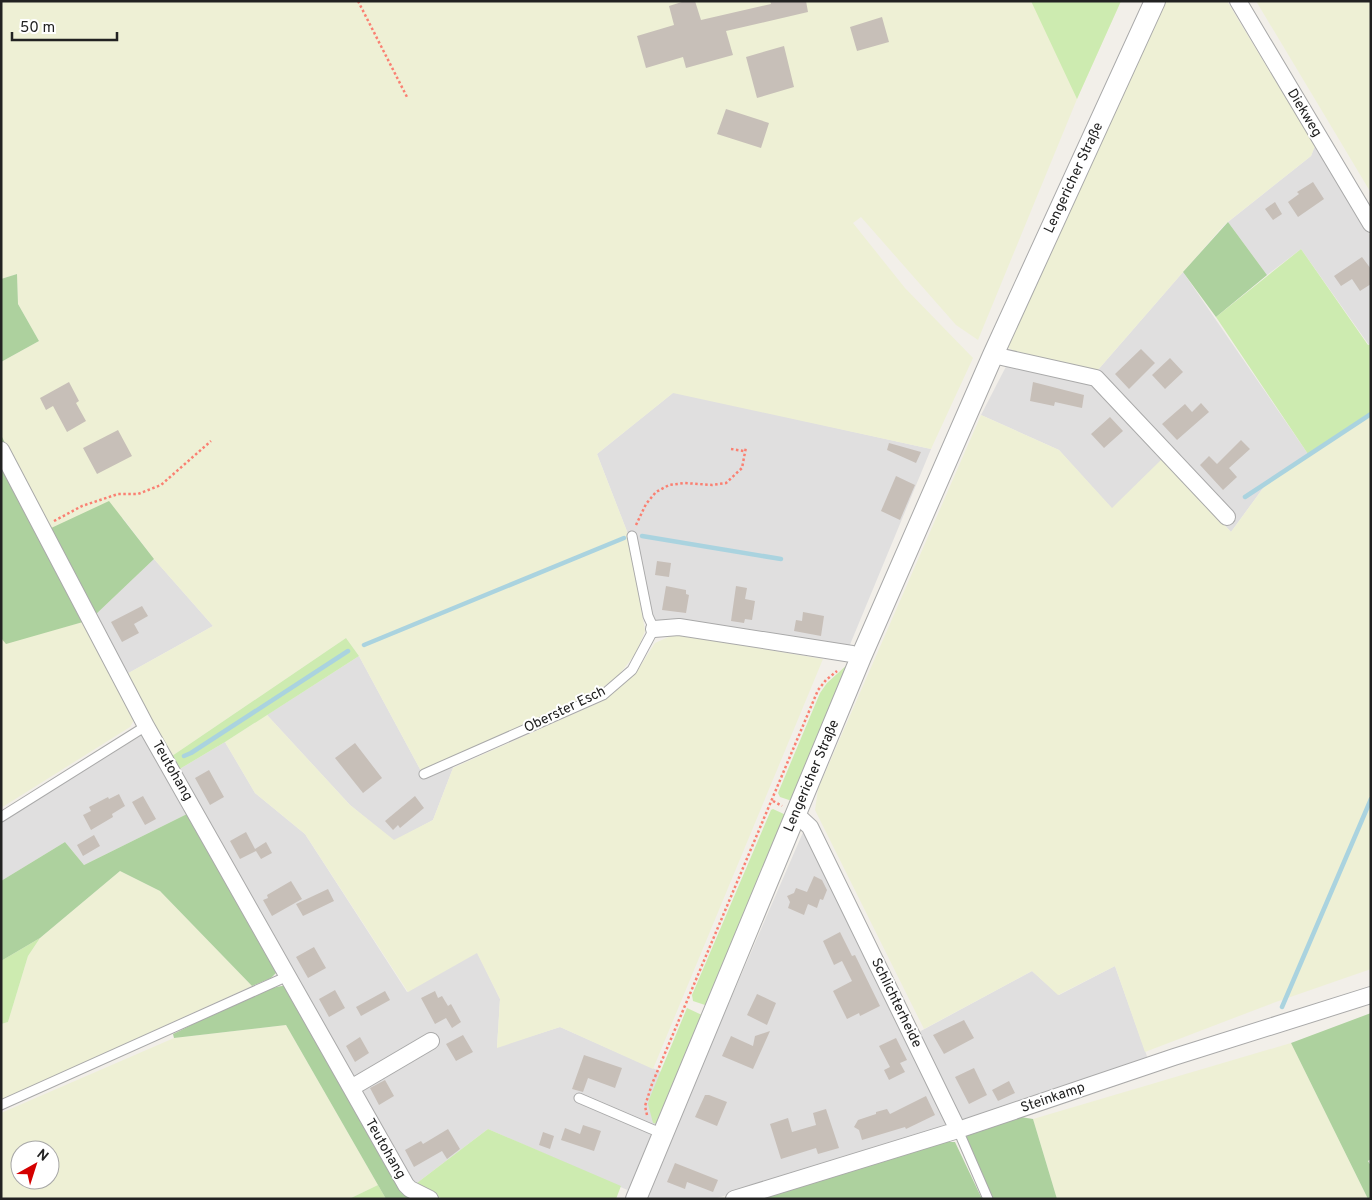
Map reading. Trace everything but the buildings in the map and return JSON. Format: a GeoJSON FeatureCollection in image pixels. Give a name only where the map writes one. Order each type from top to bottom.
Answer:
{"type":"FeatureCollection","features":[{"type":"Feature","properties":{"kind":"street","name":"Lengericher Straße"},"geometry":{"type":"LineString","coordinates":[[636,1199],[861,658],[993,356],[1155,1]]}},
{"type":"Feature","properties":{"kind":"street","name":"Diekweg"},"geometry":{"type":"LineString","coordinates":[[1238,1],[1371,224]]}},
{"type":"Feature","properties":{"kind":"street"},"geometry":{"type":"LineString","coordinates":[[993,356],[1096,378],[1227,517]]}},
{"type":"Feature","properties":{"kind":"street","name":"Teutohang"},"geometry":{"type":"LineString","coordinates":[[1,450],[146,726],[406,1185],[410,1190],[430,1199]]}},
{"type":"Feature","properties":{"kind":"street"},"geometry":{"type":"LineString","coordinates":[[654,629],[679,627],[852,654],[861,658]]}},
{"type":"Feature","properties":{"kind":"street","name":"Schlichterheide"},"geometry":{"type":"LineString","coordinates":[[796,814],[810,827],[958,1130]]}},
{"type":"Feature","properties":{"kind":"street","name":"Steinkamp"},"geometry":{"type":"LineString","coordinates":[[734,1199],[958,1130],[1174,1057],[1371,995]]}},
{"type":"Feature","properties":{"kind":"street"},"geometry":{"type":"LineString","coordinates":[[351,1088],[431,1041]]}},
{"type":"Feature","properties":{"kind":"lane"},"geometry":{"type":"LineString","coordinates":[[632,536],[648,616],[654,629]]}},
{"type":"Feature","properties":{"kind":"lane","name":"Oberster Esch"},"geometry":{"type":"LineString","coordinates":[[424,774],[604,695],[632,670],[654,629]]}},
{"type":"Feature","properties":{"kind":"lane"},"geometry":{"type":"LineString","coordinates":[[1,817],[146,726]]}},
{"type":"Feature","properties":{"kind":"lane"},"geometry":{"type":"LineString","coordinates":[[1,1105],[288,976]]}},
{"type":"Feature","properties":{"kind":"lane"},"geometry":{"type":"LineString","coordinates":[[579,1098],[663,1134]]}},
{"type":"Feature","properties":{"kind":"lane","name":"Schlichterheide"},"geometry":{"type":"LineString","coordinates":[[958,1130],[988,1199]]}},
{"type":"Feature","properties":{"kind":"path"},"geometry":{"type":"LineString","coordinates":[[358,1],[408,98]]}},
{"type":"Feature","properties":{"kind":"path"},"geometry":{"type":"LineString","coordinates":[[42,528],[82,506],[118,494],[138,494],[161,485],[212,441]]}},
{"type":"Feature","properties":{"kind":"path"},"geometry":{"type":"LineString","coordinates":[[632,536],[646,504],[656,492],[669,485],[685,483],[712,485],[726,482],[742,468],[745,449],[731,449]]}},
{"type":"Feature","properties":{"kind":"shaded area"},"geometry":{"type":"Polygon","coordinates":[[[1315,146],[1371,237],[1371,344],[1369,345],[1301,249],[1267,275],[1228,222],[1311,156],[1315,146]]]}},
{"type":"Feature","properties":{"kind":"shaded area"},"geometry":{"type":"Polygon","coordinates":[[[1183,272],[1308,454],[1269,480],[1231,532],[1163,459],[1112,509],[1059,450],[981,415],[1014,351],[1097,371],[1183,272]]]}},
{"type":"Feature","properties":{"kind":"shaded area"},"geometry":{"type":"Polygon","coordinates":[[[674,392],[931,449],[849,647],[657,620],[644,622],[628,534],[597,454],[674,392]]]}},
{"type":"Feature","properties":{"kind":"shaded area"},"geometry":{"type":"Polygon","coordinates":[[[154,559],[213,626],[125,675],[93,617],[154,559]]]}},
{"type":"Feature","properties":{"kind":"shaded area"},"geometry":{"type":"Polygon","coordinates":[[[359,656],[421,771],[450,758],[453,768],[433,820],[394,841],[350,805],[267,715],[359,656]]]}},
{"type":"Feature","properties":{"kind":"shaded area"},"geometry":{"type":"Polygon","coordinates":[[[142,735],[151,739],[189,813],[84,865],[65,842],[1,881],[1,822],[142,735]]]}},
{"type":"Feature","properties":{"kind":"shaded area"},"geometry":{"type":"Polygon","coordinates":[[[225,742],[255,793],[305,834],[407,992],[477,952],[500,999],[497,1047],[560,1027],[693,1086],[804,830],[906,1039],[1032,971],[1059,995],[1115,966],[1149,1062],[714,1199],[648,1199],[488,1129],[413,1186],[178,770],[225,742]]]}},
{"type":"Feature","properties":{"kind":"green space"},"geometry":{"type":"Polygon","coordinates":[[[1,1],[1121,1],[1077,99],[978,340],[956,325],[861,217],[853,223],[905,288],[973,358],[931,449],[673,393],[597,454],[628,534],[645,631],[636,653],[618,676],[596,692],[421,771],[359,656],[346,638],[172,756],[125,675],[213,626],[154,559],[123,518],[50,530],[1,435],[1,362],[39,341],[18,304],[17,274],[1,279],[1,1]]]}},
{"type":"Feature","properties":{"kind":"green space"},"geometry":{"type":"Polygon","coordinates":[[[1031,1],[1121,1],[1077,99],[1031,1]]]}},
{"type":"Feature","properties":{"kind":"green space"},"geometry":{"type":"Polygon","coordinates":[[[1163,1],[1227,1],[1315,146],[1311,156],[1224,225],[1097,371],[1014,351],[1007,347],[1163,1]]]}},
{"type":"Feature","properties":{"kind":"green space"},"geometry":{"type":"Polygon","coordinates":[[[1256,1],[1371,1],[1371,193],[1337,136],[1256,1]]]}},
{"type":"Feature","properties":{"kind":"green space"},"geometry":{"type":"Polygon","coordinates":[[[1228,222],[1267,275],[1216,317],[1183,272],[1228,222]]]}},
{"type":"Feature","properties":{"kind":"green space"},"geometry":{"type":"Polygon","coordinates":[[[1301,249],[1368,345],[1371,344],[1371,414],[1308,454],[1216,317],[1301,249]]]}},
{"type":"Feature","properties":{"kind":"green space"},"geometry":{"type":"Polygon","coordinates":[[[17,274],[18,304],[39,341],[1,362],[1,279],[17,274]]]}},
{"type":"Feature","properties":{"kind":"green space"},"geometry":{"type":"Polygon","coordinates":[[[1371,414],[1371,969],[1273,1003],[1145,1052],[1115,966],[1058,995],[1032,971],[924,1029],[815,810],[818,789],[981,415],[1059,450],[1112,508],[1162,459],[1231,532],[1269,480],[1371,414]]]}},
{"type":"Feature","properties":{"kind":"green space"},"geometry":{"type":"Polygon","coordinates":[[[1,435],[49,529],[109,501],[154,559],[93,617],[83,622],[6,644],[1,638],[1,435]]]}},
{"type":"Feature","properties":{"kind":"green space"},"geometry":{"type":"Polygon","coordinates":[[[83,622],[135,718],[130,727],[1,808],[1,638],[6,643],[83,622]]]}},
{"type":"Feature","properties":{"kind":"green space"},"geometry":{"type":"Polygon","coordinates":[[[675,634],[823,659],[653,1069],[560,1027],[497,1048],[500,999],[477,953],[408,992],[305,834],[255,793],[225,742],[267,715],[350,805],[394,840],[433,820],[453,768],[605,700],[635,674],[655,643],[675,634]]]}},
{"type":"Feature","properties":{"kind":"green space"},"geometry":{"type":"Polygon","coordinates":[[[346,638],[359,656],[178,770],[172,756],[346,638]]]}},
{"type":"Feature","properties":{"kind":"green space"},"geometry":{"type":"Polygon","coordinates":[[[848,664],[792,801],[780,797],[778,793],[820,693],[827,683],[848,664]]]}},
{"type":"Feature","properties":{"kind":"green space"},"geometry":{"type":"Polygon","coordinates":[[[773,809],[786,815],[708,1006],[693,1001],[692,995],[773,809]]]}},
{"type":"Feature","properties":{"kind":"green space"},"geometry":{"type":"Polygon","coordinates":[[[189,813],[279,970],[271,978],[252,986],[160,891],[120,871],[40,938],[1,961],[1,881],[65,842],[84,865],[189,813]]]}},
{"type":"Feature","properties":{"kind":"green space"},"geometry":{"type":"Polygon","coordinates":[[[120,871],[160,891],[252,986],[1,1100],[1,1024],[8,1022],[28,956],[40,938],[120,871]]]}},
{"type":"Feature","properties":{"kind":"green space"},"geometry":{"type":"Polygon","coordinates":[[[40,938],[28,956],[8,1022],[1,1024],[1,961],[40,938]]]}},
{"type":"Feature","properties":{"kind":"green space"},"geometry":{"type":"Polygon","coordinates":[[[287,985],[418,1199],[386,1199],[286,1025],[174,1038],[173,1034],[229,1005],[273,988],[287,985]]]}},
{"type":"Feature","properties":{"kind":"green space"},"geometry":{"type":"Polygon","coordinates":[[[687,1008],[704,1016],[657,1124],[653,1123],[648,1104],[650,1097],[687,1008]]]}},
{"type":"Feature","properties":{"kind":"green space"},"geometry":{"type":"Polygon","coordinates":[[[1371,1013],[1371,1159],[1368,1161],[1371,1166],[1371,1199],[1368,1199],[1291,1043],[1371,1013]]]}},
{"type":"Feature","properties":{"kind":"green space"},"geometry":{"type":"Polygon","coordinates":[[[286,1025],[378,1185],[349,1199],[1,1199],[1,1113],[174,1038],[286,1025]]]}},
{"type":"Feature","properties":{"kind":"green space"},"geometry":{"type":"Polygon","coordinates":[[[1291,1043],[1368,1199],[1057,1199],[1033,1119],[1291,1043]]]}},
{"type":"Feature","properties":{"kind":"green space"},"geometry":{"type":"Polygon","coordinates":[[[1015,1116],[1033,1119],[1057,1199],[992,1199],[966,1139],[969,1131],[1015,1116]]]}},
{"type":"Feature","properties":{"kind":"green space"},"geometry":{"type":"Polygon","coordinates":[[[488,1129],[621,1186],[616,1199],[443,1199],[413,1186],[488,1129]]]}},
{"type":"Feature","properties":{"kind":"green space"},"geometry":{"type":"Polygon","coordinates":[[[937,1142],[955,1142],[982,1199],[759,1199],[937,1142]]]}},
{"type":"Feature","properties":{"kind":"green space"},"geometry":{"type":"Polygon","coordinates":[[[378,1185],[386,1199],[349,1199],[378,1185]]]}},
{"type":"Feature","properties":{"kind":"waterway"},"geometry":{"type":"LineString","coordinates":[[1245,497],[1371,414]]}},
{"type":"Feature","properties":{"kind":"waterway"},"geometry":{"type":"LineString","coordinates":[[642,536],[781,559]]}},
{"type":"Feature","properties":{"kind":"waterway"},"geometry":{"type":"LineString","coordinates":[[364,645],[624,538]]}},
{"type":"Feature","properties":{"kind":"waterway"},"geometry":{"type":"LineString","coordinates":[[184,756],[348,651]]}},
{"type":"Feature","properties":{"kind":"waterway"},"geometry":{"type":"LineString","coordinates":[[1282,1007],[1371,799]]}}]}
